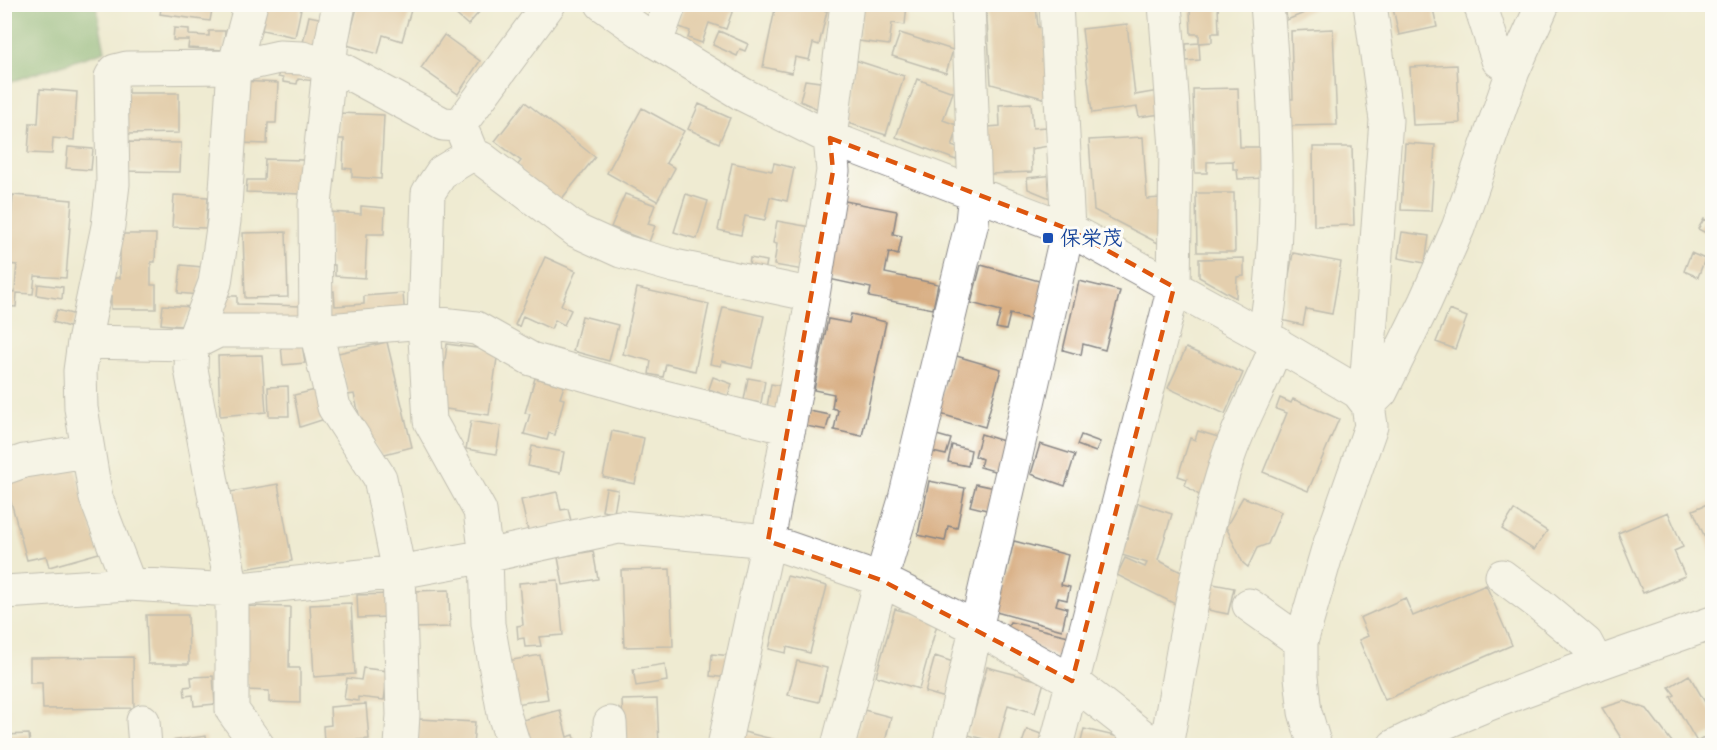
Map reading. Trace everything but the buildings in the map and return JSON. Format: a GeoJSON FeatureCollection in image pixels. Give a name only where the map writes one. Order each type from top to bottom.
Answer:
{"type":"FeatureCollection","features":[{"type":"Feature","properties":{"kind":"street"},"geometry":{"type":"LineString","coordinates":[[251,4],[234,67],[224,221],[215,283],[192,344],[191,369],[232,590],[232,710],[258,746]]}},
{"type":"Feature","properties":{"kind":"street"},"geometry":{"type":"LineString","coordinates":[[339,4],[329,65],[315,205],[316,331],[334,407],[380,478],[399,572],[403,715],[401,746]]}},
{"type":"Feature","properties":{"kind":"street"},"geometry":{"type":"LineString","coordinates":[[514,746],[504,714],[488,624],[486,556],[480,511],[430,421],[424,322],[428,193],[466,139],[549,4]]}},
{"type":"Feature","properties":{"kind":"street"},"geometry":{"type":"LineString","coordinates":[[602,4],[656,42],[742,94],[830,138],[1068,229],[1270,340],[1363,398]]}},
{"type":"Feature","properties":{"kind":"street"},"geometry":{"type":"LineString","coordinates":[[656,42],[670,4]]}},
{"type":"Feature","properties":{"kind":"street"},"geometry":{"type":"LineString","coordinates":[[724,746],[768,541],[813,295],[833,171],[830,138],[847,4]]}},
{"type":"Feature","properties":{"kind":"street"},"geometry":{"type":"LineString","coordinates":[[838,746],[909,480],[972,222],[975,193],[968,4]]}},
{"type":"Feature","properties":{"kind":"street"},"geometry":{"type":"LineString","coordinates":[[948,746],[1068,229],[1056,4]]}},
{"type":"Feature","properties":{"kind":"street"},"geometry":{"type":"LineString","coordinates":[[1056,746],[1174,287],[1176,148],[1166,4]]}},
{"type":"Feature","properties":{"kind":"street"},"geometry":{"type":"LineString","coordinates":[[1166,746],[1209,523],[1238,428],[1270,363],[1268,318],[1277,216],[1276,131],[1267,4]]}},
{"type":"Feature","properties":{"kind":"street"},"geometry":{"type":"LineString","coordinates":[[1316,746],[1304,700],[1301,677],[1302,642],[1327,552],[1371,426],[1363,398],[1367,375],[1386,120],[1370,4]]}},
{"type":"Feature","properties":{"kind":"street"},"geometry":{"type":"LineString","coordinates":[[1480,4],[1498,60],[1514,71]]}},
{"type":"Feature","properties":{"kind":"street"},"geometry":{"type":"LineString","coordinates":[[1363,398],[1381,392],[1425,302],[1458,228],[1514,71],[1543,4]]}},
{"type":"Feature","properties":{"kind":"street"},"geometry":{"type":"LineString","coordinates":[[129,584],[96,498],[81,408],[80,371],[84,342],[106,236],[113,184],[111,77],[115,71],[127,68],[234,67],[279,57],[302,58],[329,65],[341,69],[443,124],[466,139],[481,158],[577,231],[621,251],[674,266],[813,295]]}},
{"type":"Feature","properties":{"kind":"street"},"geometry":{"type":"LineString","coordinates":[[84,342],[192,344],[218,332],[316,331],[424,322],[476,328],[531,358],[656,395],[789,428]]}},
{"type":"Feature","properties":{"kind":"street"},"geometry":{"type":"LineString","coordinates":[[4,468],[24,461],[87,451]]}},
{"type":"Feature","properties":{"kind":"street"},"geometry":{"type":"LineString","coordinates":[[4,604],[5,591],[129,584],[232,590],[399,572],[619,527],[768,541],[881,580],[976,628],[1072,681],[1155,746]]}},
{"type":"Feature","properties":{"kind":"street"},"geometry":{"type":"LineString","coordinates":[[1502,576],[1586,643],[1598,664]]}},
{"type":"Feature","properties":{"kind":"street"},"geometry":{"type":"LineString","coordinates":[[1249,605],[1302,642]]}},
{"type":"Feature","properties":{"kind":"street"},"geometry":{"type":"LineString","coordinates":[[1394,746],[1426,730],[1502,699],[1713,623]]}},
{"type":"Feature","properties":{"kind":"highlighted area"},"geometry":{"type":"Polygon","coordinates":[[[830,138],[1068,229],[1174,287],[1072,681],[881,580],[768,541],[833,171],[830,138]]]}},
{"type":"Feature","properties":{"kind":"green space"},"geometry":{"type":"Polygon","coordinates":[[[5,4],[96,5],[105,51],[6,83],[5,89],[5,4]]]}},
{"type":"Feature","properties":{"kind":"place","name":"保栄茂"},"geometry":{"type":"Point","coordinates":[1048,238]}}]}
